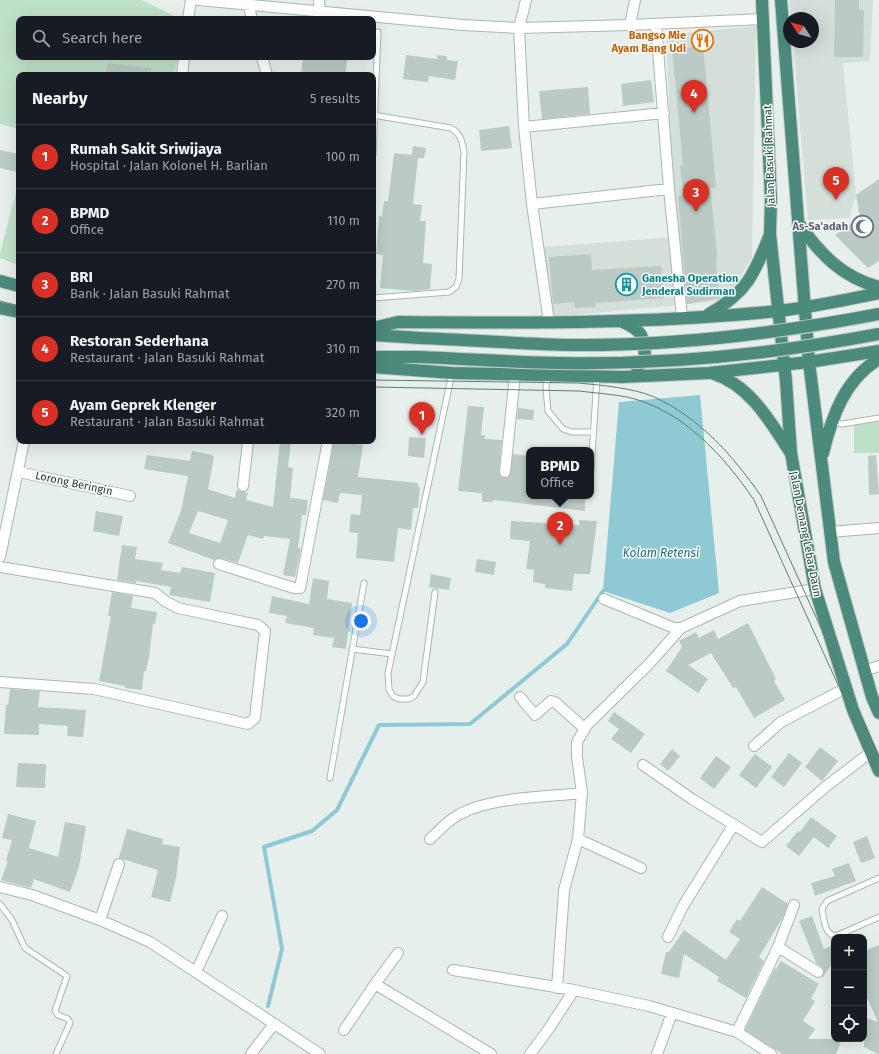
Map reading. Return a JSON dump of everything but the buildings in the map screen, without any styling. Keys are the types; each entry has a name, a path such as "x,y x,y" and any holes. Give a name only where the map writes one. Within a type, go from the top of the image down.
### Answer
{"highway":[{"name":"Jalan Basuki Rahmat","path":"762,0 771,200 770,234 779,311"},
{"name":"Jalan Basuki Rahmat","path":"781,0 805,307"},
{"path":"799,223 818,250 836,267 858,281 879,288"},
{"path":"706,316 725,305 746,285 761,259 770,234"},
{"path":"0,281 16,285"},
{"path":"376,327 398,322 622,322 779,311 879,293"},
{"name":"Jalan Demang Lebar Daun","path":"805,307 809,362 834,562 864,671 872,697 879,713"},
{"path":"0,308 16,311"},
{"name":"Jalan Demang Lebar Daun","path":"779,311 791,454 815,589 853,710 879,771"},
{"path":"376,335 573,345 656,342 774,332 879,314"},
{"path":"622,322 640,332 645,357 637,368 622,377"},
{"path":"376,357 421,357 561,363 674,360 738,355 879,334"},
{"path":"376,367 515,376 622,377 710,373 809,362 879,351"},
{"path":"821,460 831,423 840,402 852,383 864,369 879,359"},
{"path":"710,373 728,380 749,397 772,424 791,454"}],"street":[{"path":"188,16 191,0"},
{"path":"199,0 371,16"},
{"path":"320,0 320,11"},
{"path":"526,0 519,28 524,127 532,204 549,322"},
{"path":"630,25 635,0"},
{"path":"248,4 251,16"},
{"path":"376,16 463,25 519,28 763,19"},
{"path":"656,24 669,189 682,317"},
{"path":"182,72 184,60"},
{"path":"263,60 266,72"},
{"path":"524,127 664,112"},
{"path":"532,204 669,189"},
{"path":"505,472 515,376"},
{"path":"0,557 19,472 24,444"},
{"path":"243,486 248,444"},
{"path":"219,564 294,588 300,588 327,444"},
{"name":"Lorong Beringin","path":"19,472 130,496"},
{"path":"830,532 879,528"},
{"path":"0,567 155,593 178,608 258,625 265,631 255,718 248,724 94,689 0,682"},
{"path":"557,988 564,890 578,839 582,793 577,757 577,742 584,728 649,664 681,628 740,601 815,589"},
{"path":"604,599 674,628 681,628"},
{"path":"864,671 879,666"},
{"path":"754,746 781,722 846,688"},
{"path":"520,696 535,715 551,701 555,702 584,728"},
{"path":"643,765 692,799 758,840 763,841 824,788 871,752"},
{"path":"430,840 457,816 479,806 499,802 582,793"},
{"path":"668,937 683,906 734,824"},
{"path":"578,839 641,868"},
{"path":"100,920 118,864"},
{"path":"0,887 32,895 100,920 150,942 320,1054"},
{"path":"737,1032 778,947 794,905"},
{"path":"196,972 222,916"},
{"path":"778,947 818,972"},
{"path":"344,1030 374,984 398,953"},
{"path":"453,970 621,999 737,1032 771,1054"},
{"path":"374,984 491,1054"},
{"path":"530,1054 548,1030 574,990"},
{"path":"657,1054 672,1013"},
{"path":"251,1054 274,1024"}],"lane":[{"path":"376,74 378,32"},
{"path":"376,115 451,128 458,132 461,137 464,152 459,279 456,288 449,292 376,298"},
{"path":"434,592 423,682 414,696 409,699 399,699 393,696 389,690 388,673 452,373"},
{"path":"548,376 546,388 548,411 563,429 572,432 593,432"},
{"path":"592,447 597,377"},
{"path":"831,423 842,424 879,418"},
{"path":"330,778 364,583"},
{"path":"352,649 392,654"},
{"path":"879,878 827,901 822,908 828,931 836,936 879,917"},
{"path":"0,904 12,920 25,948 67,976 55,1011 58,1015 68,1019 70,1022 56,1054"}],"shaded area":[{"path":"789,0 873,0 870,61 843,63 856,195 849,218 808,220 794,48 819,48 819,12 790,12"},
{"path":"756,26 752,258 735,285 720,301 552,317 544,247 675,237 666,35"}],"green space":[{"path":"0,0 141,0 175,16 16,16 16,60 177,60 175,72 16,72 16,128 0,124"},
{"path":"16,192 16,264 0,258"},
{"path":"879,421 879,453 854,453 854,425"}],"water":[{"name":"Kolam Retensi","path":"700,395 719,593 670,613 603,591 619,402"}],"waterway":[{"path":"268,1006 282,949 264,847 312,831 337,810 379,725 470,724 567,644 603,591"}],"tram line":[{"path":"0,301 16,305"},
{"path":"0,307 16,312"},
{"path":"376,380 578,383 617,387 637,391 654,397 686,415 714,439 727,453 761,496 879,756"},
{"path":"376,387 579,391 609,394 627,397 647,403 666,412 700,436 729,467 754,500 879,775"}],"place":[{"name":"Bangso Mie Ayam Bang Udi","path":"702,41"},
{"name":"Restoran Sederhana","path":"694,113"},
{"name":"Ayam Geprek Klenger","path":"836,200"},
{"name":"BRI","path":"696,212"},
{"name":"As-Sa'adah","path":"863,226"},
{"name":"Ganesha Operation Jenderal Sudirman","path":"627,284"},
{"name":"Rumah Sakit Sriwijaya","path":"422,435"},
{"name":"BPMD","path":"560,545"}]}
